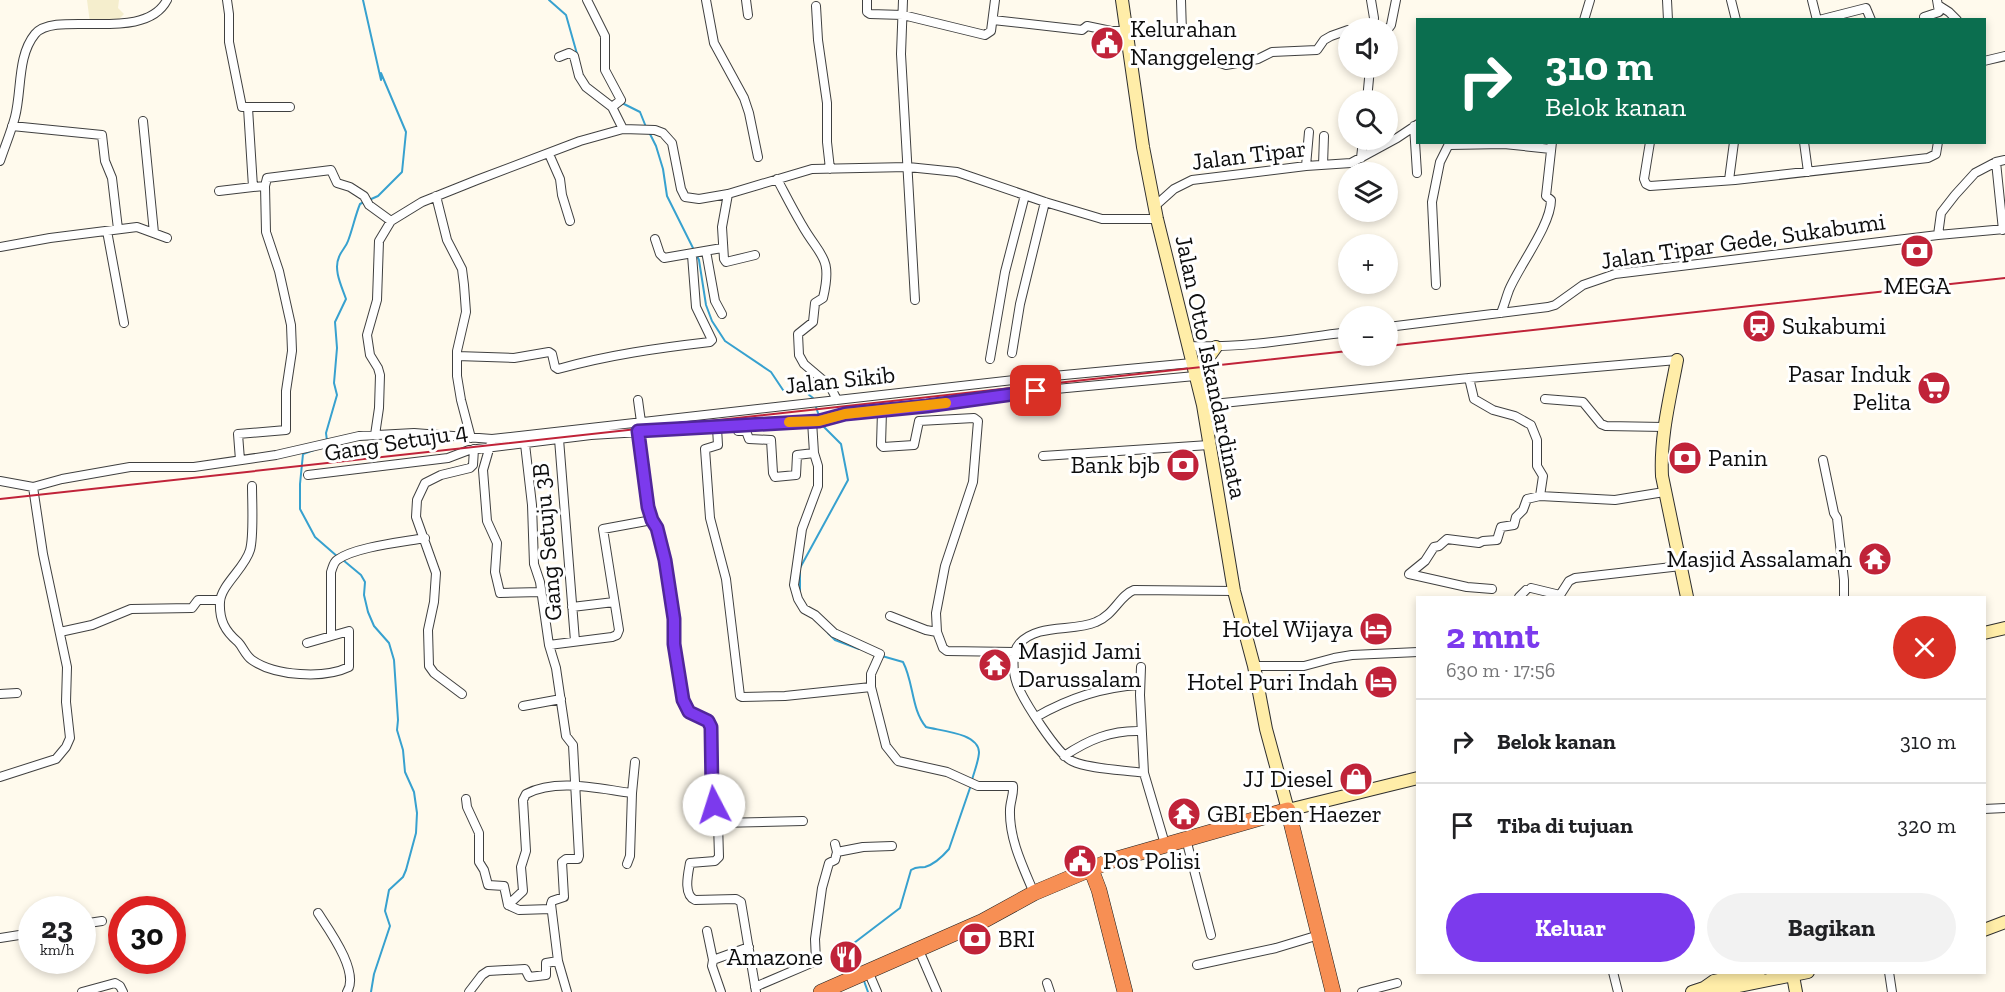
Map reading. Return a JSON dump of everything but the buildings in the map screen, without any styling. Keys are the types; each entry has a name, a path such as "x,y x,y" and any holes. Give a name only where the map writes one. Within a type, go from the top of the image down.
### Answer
{"highway":[{"path":"821,992 983,921 1034,893 1091,869 1165,844 1288,810 1333,992"},
{"path":"1091,869 1099,890 1125,992"}],"main road":[{"name":"Jalan Otto Iskandardinata","path":"1122,0 1143,147 1157,219 1203,405 1234,591 1254,666 1266,729 1288,810"},
{"path":"1195,376 1216,347"},
{"path":"1677,360 1661,458 1664,492 1687,596"},
{"path":"1986,633 2005,628"},
{"path":"1288,810 1416,778"},
{"path":"1986,929 2005,922"},
{"path":"1698,990 1732,975 1793,976 1800,974"},
{"path":"1698,990 1719,990 1758,975"},
{"path":"1793,976 1797,992"}],"street":[{"path":"0,161 17,105 24,58 32,39 39,30 55,25 112,24 145,18 158,13 167,0"},
{"path":"227,0 230,14 230,42 242,107 290,107"},
{"path":"587,0 605,36 605,70 620,97 615,105"},
{"path":"706,0 714,43 750,113 758,157"},
{"path":"746,0 748,15"},
{"path":"867,0 869,14 903,15 985,35 991,31 995,0"},
{"path":"903,0 901,54 915,300"},
{"path":"1181,0 1182,33"},
{"path":"1371,0 1374,18"},
{"path":"1392,18 1396,0"},
{"path":"1585,18 1590,0"},
{"path":"1667,0 1668,18"},
{"path":"1731,0 1735,18"},
{"path":"1812,0 1817,18"},
{"path":"1925,18 1938,13 1937,3"},
{"path":"1937,3 1955,18"},
{"path":"816,6 818,40 827,103 830,169"},
{"path":"1826,18 1866,8 1870,18"},
{"path":"993,20 1082,30 1087,26 1111,31 1126,31"},
{"path":"1211,60 1226,65 1258,59 1272,52 1317,50 1324,40 1338,33"},
{"path":"559,57 566,53 572,54 579,76 586,87 615,105 623,129"},
{"path":"1986,61 2005,56"},
{"path":"248,108 253,187"},
{"path":"143,121 154,233"},
{"name":"Jalan Tipar","path":"1155,206 1174,189 1192,180 1306,166 1347,164 1416,125"},
{"path":"12,126 102,135 105,161 112,178 118,229"},
{"path":"375,435 380,375 370,355 367,335 377,300 379,241 391,221 436,196 580,141 623,129 655,130 668,137 672,143 681,189 685,196 699,199 728,194 812,169 908,167 957,172 1102,219 1157,219"},
{"path":"1306,166 1309,132"},
{"path":"1323,165 1324,136"},
{"path":"1416,144 1417,173"},
{"path":"1436,285 1432,202 1440,162 1450,144 1552,146 1546,196 1551,200 1549,212 1509,290 1501,313"},
{"path":"1650,144 1644,179 1650,186 1730,180 1931,158 1936,154 1938,144"},
{"path":"1730,180 1734,144"},
{"path":"1804,144 1808,172"},
{"path":"1361,158 1362,150"},
{"path":"549,154 560,179 570,221"},
{"path":"1938,235 1941,213 1975,173 2001,161 2004,230"},
{"path":"240,460 238,434 287,429 286,391 292,351 291,325 279,271 266,232 265,179 331,170 336,183 350,187 364,195 369,205 391,221"},
{"path":"777,179 803,227 822,252 826,263 827,273 823,298 815,303 813,322 798,334 799,355 804,364 830,386 837,400"},
{"path":"219,192 265,186"},
{"path":"728,194 722,227 724,259 726,262 755,255"},
{"path":"990,359 1005,272 1025,195"},
{"path":"436,196 447,240 462,269 466,312 457,356 461,400 471,438"},
{"path":"1012,353 1020,304 1045,202"},
{"path":"0,247 137,227 167,238"},
{"name":"Jalan Tipar Gede, Sukabumi","path":"1398,326 1555,306 1583,285 1615,274 1938,235 2004,230"},
{"path":"107,231 124,323"},
{"path":"655,239 662,257 693,255 722,248"},
{"path":"704,251 715,301 722,314"},
{"path":"457,356 514,357 549,352 552,354 555,368 558,369 644,350 710,342 712,340 696,307 693,255"},
{"path":"1188,346 1265,344 1338,333"},
{"path":"1203,405 1677,360"},
{"name":"Jalan Sikib","path":"491,443 640,427 837,400 1084,372 1192,363"},
{"path":"0,481 33,487 62,479 130,467 185,467 240,460 359,436 414,433 471,438 491,443 525,444 640,427 717,428 816,421 845,414 1013,393 1195,376"},
{"path":"1469,378 1474,399 1493,410 1515,416 1531,425 1537,440 1536,465 1543,476 1540,496"},
{"path":"1545,399 1583,402 1601,424 1606,426 1665,427"},
{"path":"638,400 648,507 657,528 665,560 683,700 689,712 708,721 711,727 712,793 718,823 719,856 715,861 690,863 688,893 695,900 739,900 755,990 816,961 815,939 822,888 829,863 835,861 836,848 892,846"},
{"path":"939,404 941,419"},
{"path":"882,411 881,445 883,447 912,446 915,443 918,421 974,418 977,420 973,482 945,566 936,613 937,632 946,651 1014,652"},
{"path":"816,421 814,453 819,466 818,486 802,529 794,585 798,599 804,609 815,615 834,633 880,656 871,674 871,687 886,746 898,761 947,772 978,786 1013,786 1010,808 1012,829 1019,858 1034,893"},
{"path":"717,428 718,445 705,449 710,518 726,579 741,697 785,696 871,687"},
{"path":"729,432 746,431 749,439 771,440 775,477 796,475 797,455 814,453"},
{"name":"Gang Setuju 3B","path":"559,440 575,641"},
{"path":"491,443 483,470 487,521 497,543 495,572 500,593 541,592"},
{"name":"Gang Setuju 4","path":"308,475 448,458 491,443"},
{"path":"525,444 532,505 533,556 549,645 556,668 566,736 573,745 579,857 562,862 564,898 551,902 558,961 567,992"},
{"path":"1043,456 1209,446"},
{"path":"462,694 434,673 429,666 428,630 434,602 436,573 415,509 425,483 470,468 473,465 474,449"},
{"path":"1823,460 1834,513 1838,518 1844,596"},
{"path":"252,486 251,549 220,600 223,624 228,634 249,658 266,668 325,675 349,667 350,632 331,634 307,643"},
{"path":"0,777 56,759 70,738 66,702 66,667 43,554 33,487"},
{"path":"1492,589 1467,587 1408,574 1425,561 1434,547 1447,539 1479,543 1497,540 1501,527 1514,525 1527,499 1540,496 1615,500 1664,492"},
{"path":"549,645 612,637 617,634 619,630 603,530 652,520"},
{"path":"331,634 333,564 338,559 367,549 425,538"},
{"path":"1520,596 1529,589 1560,595 1569,581 1575,578 1681,566"},
{"path":"1144,773 1077,763 1064,756 1036,717 1017,685 1014,652 1020,642 1035,634 1098,622 1111,613 1127,593 1134,590 1234,591"},
{"path":"60,632 92,626 131,609 192,608 198,600 220,600"},
{"path":"572,607 614,602"},
{"path":"890,616 937,632"},
{"path":"1254,666 1304,666 1352,655 1416,652"},
{"path":"1141,667 1141,731 1144,773 1165,844"},
{"path":"1036,717 1055,706 1104,688 1140,685"},
{"path":"0,694 18,693"},
{"path":"523,706 561,699"},
{"path":"1064,756 1089,741 1103,736 1119,731 1141,731"},
{"path":"627,864 630,856 635,762"},
{"path":"508,905 523,891 521,867 526,841 524,797 541,789 576,786 632,792"},
{"path":"466,799 479,833 479,864 484,870 488,885 504,886 508,905"},
{"path":"1986,809 2005,808"},
{"path":"718,823 803,821"},
{"path":"1186,839 1211,935"},
{"path":"508,905 519,910 551,909"},
{"path":"318,913 342,954 351,982 347,992"},
{"path":"96,922 102,921"},
{"path":"707,931 713,960 712,966 721,992"},
{"path":"0,938 18,935"},
{"path":"1197,965 1276,948 1319,935"},
{"path":"713,960 749,947"},
{"path":"918,948 937,992"},
{"path":"470,992 482,975 488,971 525,969 532,978 546,975 547,962 558,961"},
{"path":"868,971 877,992"},
{"path":"1614,974 1618,992"},
{"path":"1889,974 1892,992"},
{"path":"1047,982 1050,992"},
{"path":"1362,992 1397,982"},
{"path":"82,992 115,983 123,992"}],"shaded area":[{"path":"87,0 119,0 118,8 124,14 117,21 90,23"}],"waterway":[{"path":"363,0 381,80 381,73 406,132 402,172 378,196 369,200"},
{"path":"549,0 566,15 579,61"},
{"path":"622,103 640,112 646,127"},
{"path":"649,132 663,169 667,196 699,260 706,305 712,321 725,341 771,372 783,390 803,390 813,398 820,419"},
{"path":"327,441 326,433 337,395 334,383 337,348 335,322 346,299 339,278 337,262 348,241 360,204 364,202"},
{"path":"800,592 800,568 848,480 841,444 821,424"},
{"path":"314,450 303,454 300,509 315,537 338,557"},
{"path":"343,560 361,575 365,582 364,595 368,612 374,626 389,643 394,660 397,730 403,750 405,772 414,792 417,813 416,833 406,870 403,877 389,890 385,911 390,926 374,974 371,992"},
{"path":"828,633 835,640 859,649"},
{"path":"882,656 903,662 915,704 926,727 958,734 977,746 979,755 972,780"},
{"path":"860,970 854,943 900,908 911,870 932,864 949,849 971,785"},
{"path":"864,981 868,992"}],"railway":[{"path":"1398,345 2005,278"},
{"path":"0,499 1338,352"}],"slow traffic":[{"path":"789,422 819,421 837,415 946,403"}],"place":[{"name":"Kelurahan Nanggeleng","path":"1107,43"},
{"name":"MEGA","path":"1917,251"},
{"name":"Sukabumi","path":"1759,326"},
{"name":"Pasar Induk Pelita","path":"1934,388"},
{"name":"Panin","path":"1685,458"},
{"name":"Bank bjb","path":"1183,465"},
{"name":"Masjid Assalamah","path":"1875,559"},
{"name":"Hotel Wijaya","path":"1376,629"},
{"name":"Masjid Jami Darussalam","path":"995,665"},
{"name":"Hotel Puri Indah","path":"1381,682"},
{"name":"JJ Diesel","path":"1356,779"},
{"name":"GBI Eben Haezer","path":"1184,814"},
{"name":"Pos Polisi","path":"1080,861"},
{"name":"BRI","path":"975,939"},
{"name":"Amazone","path":"846,957"}],"route":[{"path":"714,805 711,727 708,721 689,712 683,700 665,560 657,528 648,507 638,431 819,421 837,415 927,406 1036,391"}]}
